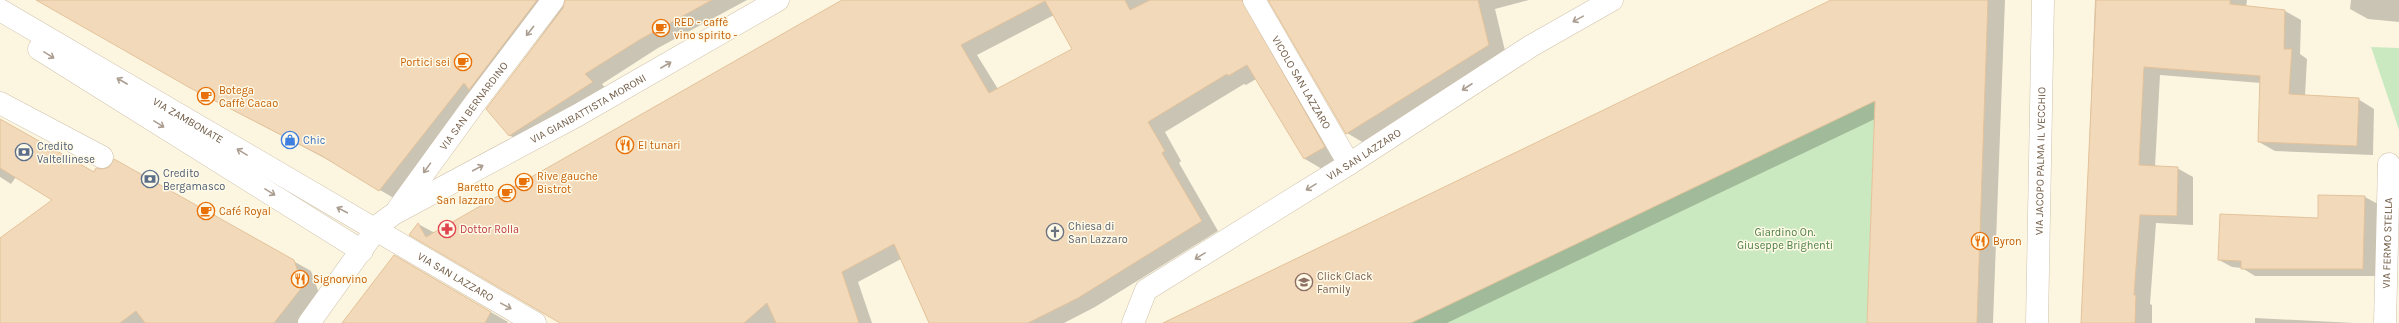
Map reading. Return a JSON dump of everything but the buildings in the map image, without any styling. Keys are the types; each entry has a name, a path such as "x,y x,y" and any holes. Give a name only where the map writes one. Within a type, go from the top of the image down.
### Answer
{"street":[{"name":"VIA SAN BERNARDINO","path":"395,213 475,102 553,0"},
{"name":"VIA GIANBATTISTA MORONI","path":"395,213 578,115 778,0"},
{"name":"VICOLO SAN LAZZARO","path":"1254,0 1349,164"},
{"name":"VIA SAN LAZZARO","path":"1133,323 1146,290 1349,164 1531,46 1612,0"},
{"name":"VIA JACOPO PALMA IL VECCHIO","path":"2037,323 2043,0"},
{"name":"VIA ZAMBONATE","path":"0,10 376,228"},
{"name":"VIA ZAMBONATE","path":"0,26 362,251"},
{"path":"0,103 102,157"},
{"name":"VIA FERMO STELLA","path":"2386,323 2389,164"},
{"path":"309,323 362,251 376,228 395,213"},
{"name":"VIA SAN LAZZARO","path":"376,228 473,288 535,323"}],"green space":[{"path":"2371,47 2399,48 2399,130"},
{"name":"Giardino On. Giuseppe Brighenti","path":"1883,91 1874,127 1867,323 1410,323 1854,111"}],"place":[{"name":"RED - caffè vino spirito -","path":"661,28"},
{"name":"Portici sei","path":"463,62"},
{"name":"Botega Caffè Cacao","path":"206,96"},
{"name":"Chic","path":"290,140"},
{"name":"El tunari","path":"625,145"},
{"name":"Credito Valtellinese","path":"24,152"},
{"name":"Credito Bergamasco","path":"150,179"},
{"name":"Rive gauche Bistrot","path":"524,182"},
{"name":"Baretto San lazzaro","path":"507,193"},
{"name":"Café Royal","path":"206,211"},
{"name":"Dottor Rolla","path":"447,229"},
{"name":"Chiesa di San Lazzaro","path":"1055,232"},
{"name":"Byron","path":"1980,241"},
{"name":"Signorvino","path":"300,279"},
{"name":"Click Clack Family","path":"1304,282"}]}
